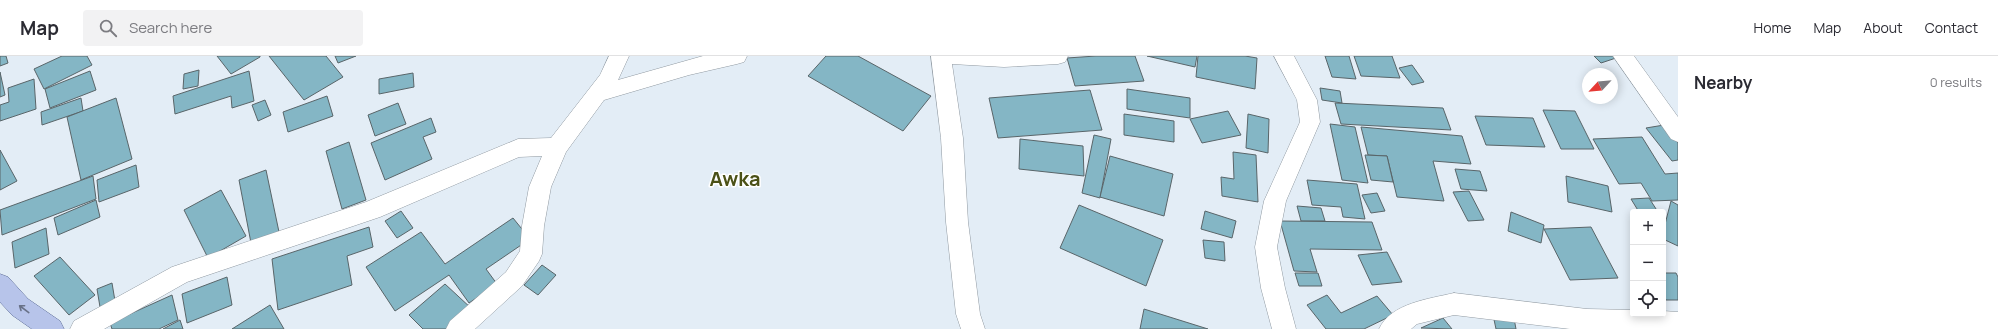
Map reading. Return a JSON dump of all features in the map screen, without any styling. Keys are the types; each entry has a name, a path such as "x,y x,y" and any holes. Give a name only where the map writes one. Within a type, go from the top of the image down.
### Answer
{"main road":[{"path":"0,285 20,307 52,329"}],"street":[{"path":"458,329 514,279 532,254 533,226 540,187 557,147 608,80 619,56"},
{"path":"598,94 689,67 737,56"},
{"path":"941,56 952,138 957,222 968,314 972,329"},
{"path":"959,56 1004,59 1058,56"},
{"path":"1284,56 1307,100 1310,122 1275,201 1266,247 1273,288 1284,329"},
{"path":"1623,56 1678,134"},
{"path":"82,329 180,274 372,210 518,148 557,147"},
{"path":"1391,329 1411,315 1454,304 1587,320 1678,324"}],"building":[{"path":"0,56 6,56 8,63 0,66"},
{"path":"62,56 87,56 92,65 44,89 34,69"},
{"path":"217,56 260,56 260,57 231,74"},
{"path":"269,56 326,56 343,77 304,100"},
{"path":"335,56 356,56 338,63"},
{"path":"826,56 858,56 931,96 903,131 808,76"},
{"path":"1135,56 1144,81 1075,86 1067,58"},
{"path":"1147,56 1197,56 1195,67"},
{"path":"1198,56 1245,56 1257,58 1255,89 1196,77"},
{"path":"1325,56 1349,56 1356,79 1332,77"},
{"path":"1354,56 1392,56 1400,78 1361,76"},
{"path":"1594,56 1617,56 1619,57 1601,63"},
{"path":"1412,65 1424,82 1412,85 1399,68"},
{"path":"199,70 198,86 183,89 184,74"},
{"path":"90,71 96,90 50,108 45,89"},
{"path":"249,71 254,101 232,108 231,96 175,114 173,96"},
{"path":"0,72 5,95 0,97"},
{"path":"413,73 414,87 379,94 379,79"},
{"path":"34,79 36,109 0,121 0,105 9,102 8,88"},
{"path":"1320,88 1340,91 1342,103 1322,100"},
{"path":"1127,89 1190,98 1190,118 1127,109"},
{"path":"1090,90 1102,130 998,138 989,98"},
{"path":"327,96 333,116 288,132 283,112"},
{"path":"81,98 83,111 42,125 41,112"},
{"path":"116,98 132,159 81,180 67,117"},
{"path":"265,100 271,115 258,121 252,105"},
{"path":"398,103 406,124 375,136 368,115"},
{"path":"1335,103 1443,108 1451,130 1341,124"},
{"path":"1543,110 1575,111 1594,149 1561,149"},
{"path":"1228,111 1241,135 1202,143 1190,119"},
{"path":"1124,114 1174,121 1174,142 1124,135"},
{"path":"1248,114 1269,119 1268,153 1246,148"},
{"path":"1475,116 1533,118 1545,147 1486,145"},
{"path":"431,118 436,132 423,137 432,159 385,180 371,143"},
{"path":"1330,124 1355,127 1368,183 1342,180"},
{"path":"1664,125 1678,143 1678,160 1672,161 1646,128"},
{"path":"1361,127 1462,136 1471,164 1433,161 1444,201 1397,197 1387,156 1368,155"},
{"path":"1094,135 1111,139 1100,198 1082,193"},
{"path":"1642,137 1665,174 1678,173 1678,200 1652,201 1641,183 1619,184 1593,139"},
{"path":"1020,139 1083,146 1084,176 1019,169"},
{"path":"349,142 366,200 342,209 326,151"},
{"path":"0,150 17,181 0,190"},
{"path":"1233,152 1256,155 1258,202 1222,196 1221,177 1234,179"},
{"path":"1365,155 1387,156 1393,182 1371,180"},
{"path":"1110,156 1173,174 1164,216 1100,197"},
{"path":"136,165 139,187 99,202 97,180"},
{"path":"1455,169 1480,171 1487,191 1461,189"},
{"path":"266,170 279,232 251,243 239,180"},
{"path":"93,176 96,199 2,235 0,210"},
{"path":"1566,176 1608,186 1612,212 1568,202"},
{"path":"1307,180 1357,184 1365,219 1343,217 1341,207 1312,205"},
{"path":"221,190 246,236 208,258 184,210"},
{"path":"1469,191 1484,220 1468,221 1453,192"},
{"path":"1377,193 1385,211 1371,213 1362,195"},
{"path":"1649,198 1656,209 1637,209 1631,199"},
{"path":"96,200 100,217 58,235 54,218"},
{"path":"1671,201 1678,205 1678,246 1666,240 1666,220"},
{"path":"1079,205 1163,240 1146,286 1060,248"},
{"path":"1297,206 1321,208 1325,221 1301,221"},
{"path":"401,211 413,228 397,238 385,221"},
{"path":"1205,211 1236,221 1232,238 1201,229"},
{"path":"1511,212 1544,225 1541,243 1508,231"},
{"path":"513,218 530,239 486,269 497,284 469,303 449,275 395,311 366,267 421,232 445,264"},
{"path":"1280,221 1372,222 1382,250 1310,249 1317,272 1294,271"},
{"path":"369,227 373,247 347,256 352,285 278,310 272,259"},
{"path":"1591,227 1618,278 1570,280 1544,229"},
{"path":"46,228 49,254 15,268 12,242"},
{"path":"1203,240 1224,242 1225,261 1205,258"},
{"path":"1387,252 1402,282 1372,285 1358,255"},
{"path":"60,257 95,295 69,315 34,276"},
{"path":"542,265 556,275 538,295 524,285"},
{"path":"1295,273 1318,273 1322,286 1299,286"},
{"path":"1666,273 1676,273 1678,277 1678,300 1666,300"},
{"path":"227,277 232,305 187,323 182,294"},
{"path":"112,283 115,301 100,307 97,289"},
{"path":"445,284 472,309 449,329 423,329 409,315"},
{"path":"172,295 178,320 159,329 112,329 110,323"},
{"path":"1327,295 1341,313 1377,296 1393,315 1364,329 1326,329 1307,305"},
{"path":"270,305 284,329 232,329"},
{"path":"1144,309 1208,329 1140,329"},
{"path":"1492,310 1513,313 1516,329 1496,329"},
{"path":"1443,318 1452,329 1421,328"},
{"path":"180,320 183,329 163,329"}],"district":[{"name":"Awka","path":"735,179"}]}
